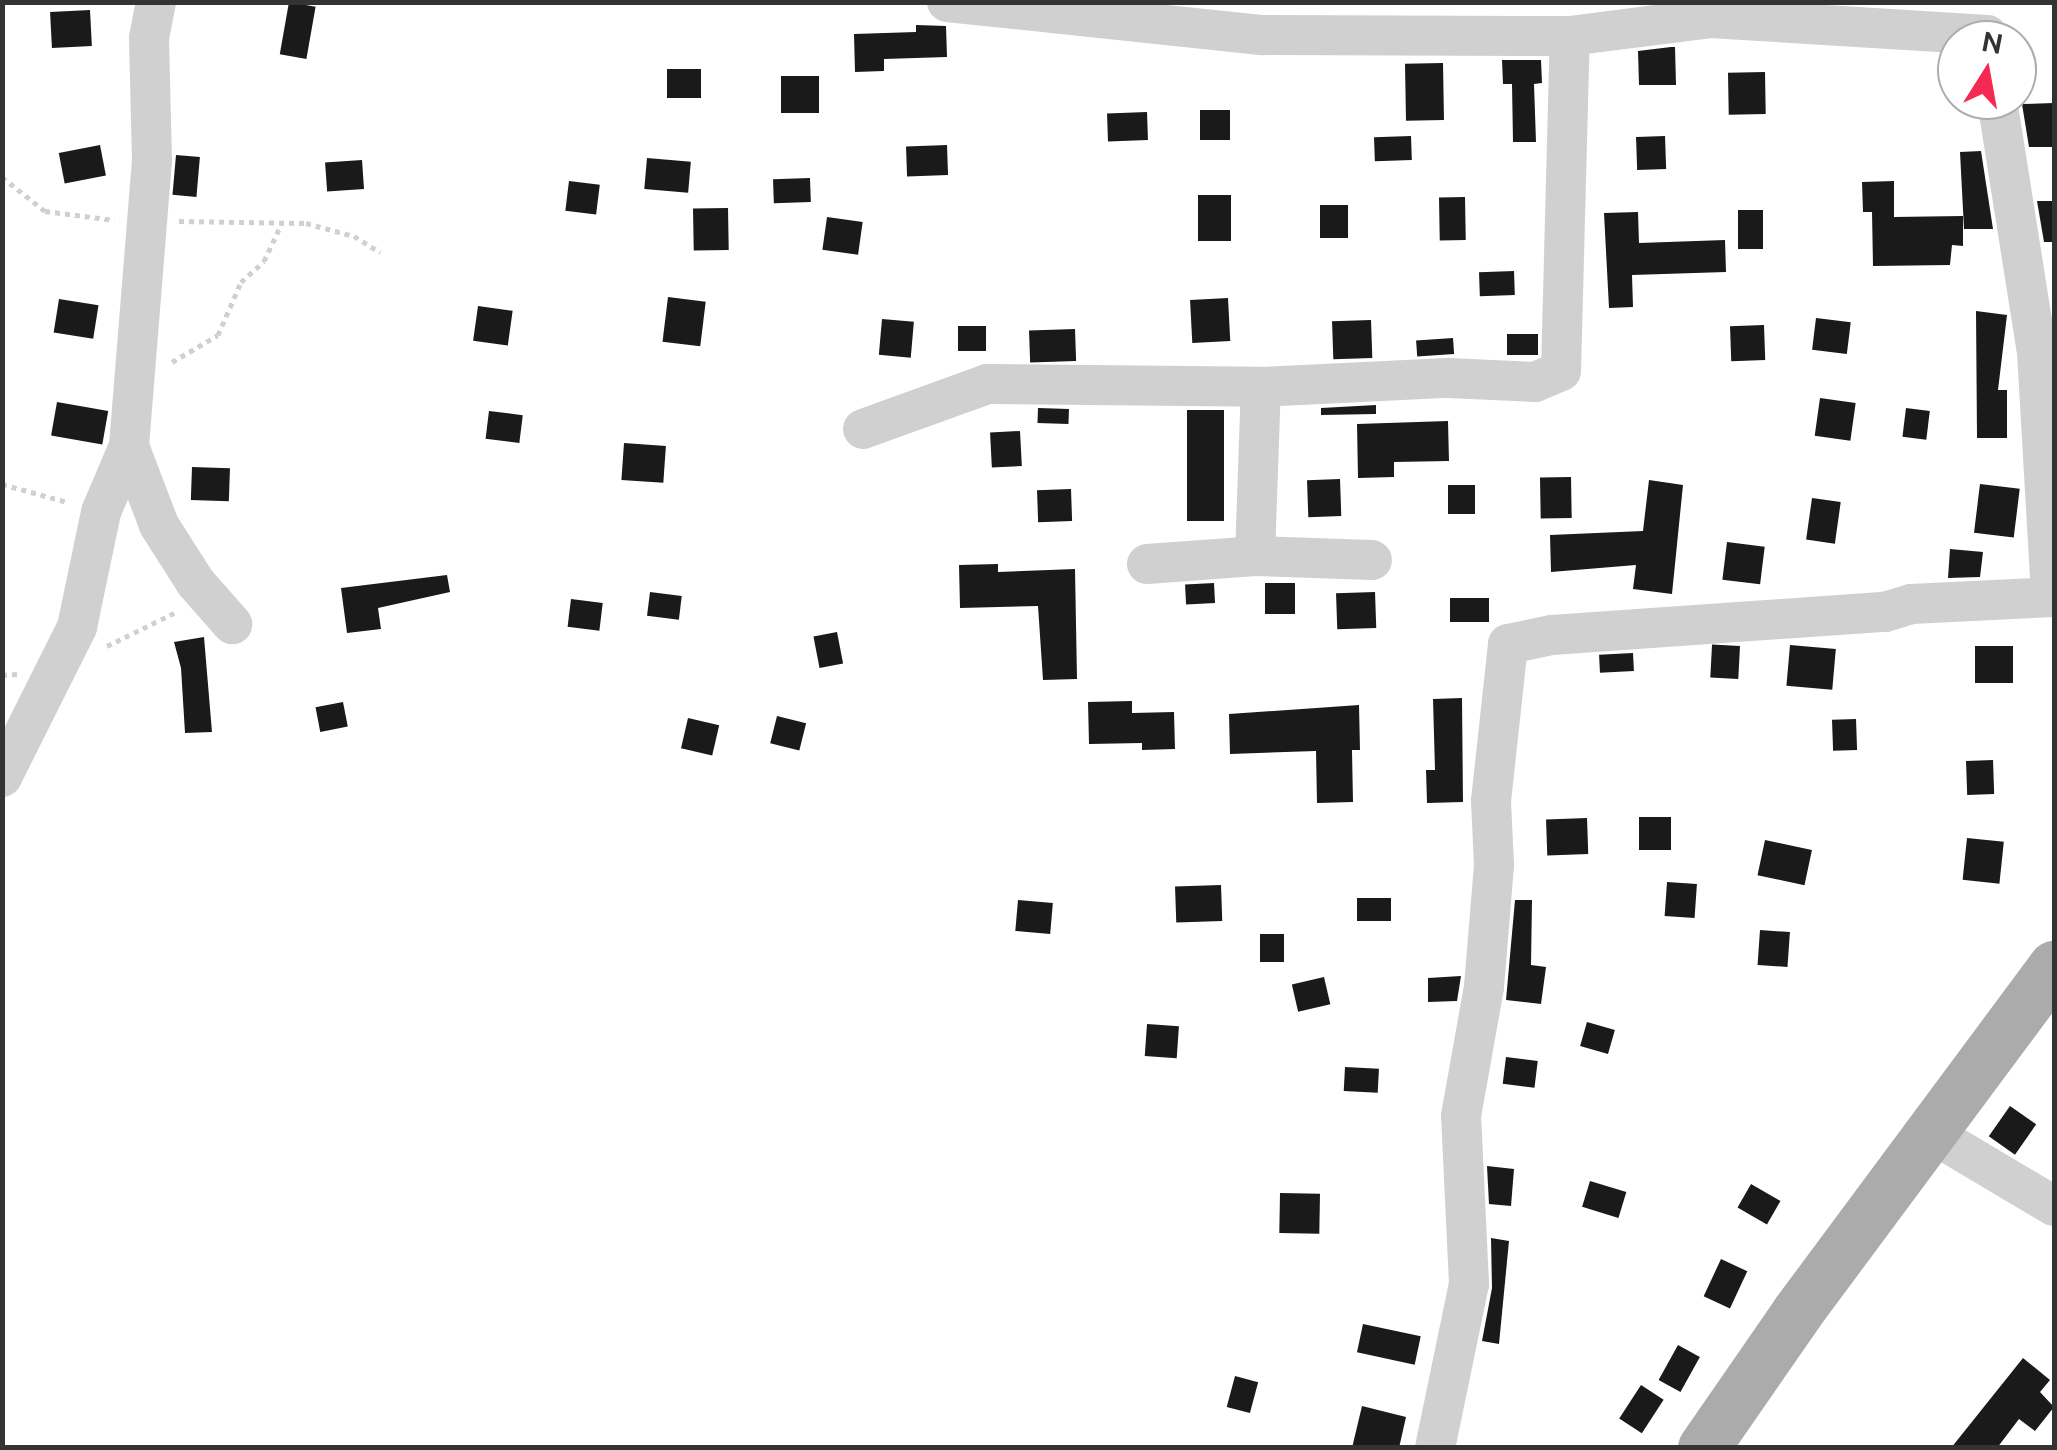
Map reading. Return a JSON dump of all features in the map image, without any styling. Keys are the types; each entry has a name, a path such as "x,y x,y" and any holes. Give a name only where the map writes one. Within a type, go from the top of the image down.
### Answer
{"main road":[{"path":"1704,1448 2054,967"}],"street":[{"path":"2,777 77,627 101,512 129,446 152,161 149,38 156,2"},
{"path":"948,2 1570,36 1709,10 1937,23"},
{"path":"864,429 987,384 1261,387 1448,378 1535,382 1561,371 1570,36"},
{"path":"1435,1448 1469,1284 1462,1116 1484,988 1494,865 1491,801 1508,644 1552,635 2053,597 2037,352 2000,120"},
{"path":"1255,556 1261,387"},
{"path":"129,446 159,524 196,582 232,624"},
{"path":"1147,564 1255,556 1372,560"},
{"path":"1931,1133 2054,1206"}],"path":[{"path":"2,178 45,211 113,220 306,223 354,236 380,252"},
{"path":"134,390 218,335 240,282 264,261 282,223"},
{"path":"2,484 101,512"}],"building":[{"path":"289,2 316,7 306,59 280,54"},
{"path":"90,10 92,46 52,48 50,12"},
{"path":"916,25 946,26 947,57 884,59 884,71 855,72 854,34 916,32"},
{"path":"1675,47 1676,85 1639,85 1638,51"},
{"path":"1502,60 1541,60 1542,83 1534,84 1536,142 1513,142 1512,84 1503,84"},
{"path":"1443,63 1444,120 1406,121 1405,64"},
{"path":"667,69 701,69 701,98 667,98"},
{"path":"1765,72 1766,114 1729,115 1728,73"},
{"path":"781,76 819,76 819,113 781,113"},
{"path":"2054,103 2054,147 2029,147 2025,120 2037,120 2037,104"},
{"path":"1200,110 1230,110 1230,140 1200,140"},
{"path":"1147,112 1148,140 1108,141 1107,113"},
{"path":"1411,136 1412,160 1375,161 1374,137"},
{"path":"1665,136 1666,169 1637,170 1636,137"},
{"path":"100,145 106,175 65,183 59,153"},
{"path":"947,145 948,175 907,176 906,146"},
{"path":"1981,151 1993,229 1964,229 1960,152"},
{"path":"176,155 200,157 196,197 173,195"},
{"path":"647,158 691,162 688,193 644,189"},
{"path":"362,160 364,189 327,192 325,163"},
{"path":"810,178 811,202 774,203 773,179"},
{"path":"569,181 600,185 596,215 565,211"},
{"path":"1894,181 1894,217 1963,216 1963,246 1952,245 1950,265 1873,266 1872,212 1863,212 1862,182"},
{"path":"1198,195 1231,195 1231,241 1198,241"},
{"path":"1439,197 1465,197 1466,240 1440,240"},
{"path":"2037,201 2054,201 2054,242 2044,242"},
{"path":"1320,205 1348,205 1348,238 1320,238"},
{"path":"728,208 729,250 694,251 693,209"},
{"path":"1738,210 1763,210 1763,249 1738,249"},
{"path":"1638,212 1639,243 1725,240 1726,272 1632,275 1633,307 1609,308 1604,213"},
{"path":"827,217 863,222 858,255 822,250"},
{"path":"1514,271 1515,295 1480,296 1479,272"},
{"path":"668,297 706,302 700,346 663,342"},
{"path":"1228,298 1230,341 1192,343 1190,300"},
{"path":"59,299 99,305 93,339 54,333"},
{"path":"478,306 513,311 508,346 473,341"},
{"path":"1976,311 2007,315 1998,390 2007,390 2007,438 1977,438"},
{"path":"1816,318 1851,322 1847,354 1812,350"},
{"path":"882,319 914,322 911,358 879,355"},
{"path":"1371,320 1372,358 1333,359 1332,321"},
{"path":"1764,325 1765,360 1731,361 1730,326"},
{"path":"958,326 986,326 986,351 958,351"},
{"path":"1075,329 1076,361 1030,363 1029,331"},
{"path":"1507,334 1538,334 1538,355 1507,355"},
{"path":"1453,338 1454,354 1417,357 1416,341"},
{"path":"1820,398 1856,403 1850,441 1815,436"},
{"path":"57,402 108,411 102,445 51,435"},
{"path":"1376,405 1376,414 1321,415 1321,408"},
{"path":"1038,408 1069,409 1068,424 1037,423"},
{"path":"1906,408 1930,411 1926,440 1902,437"},
{"path":"1187,410 1224,410 1224,521 1187,521"},
{"path":"489,411 523,415 519,443 486,439"},
{"path":"1448,421 1449,461 1394,462 1394,477 1358,478 1357,424"},
{"path":"1020,431 1022,466 992,468 990,433"},
{"path":"624,443 666,446 663,483 621,480"},
{"path":"192,467 230,468 229,501 191,500"},
{"path":"1571,477 1572,518 1541,519 1540,478"},
{"path":"1340,479 1341,516 1308,517 1307,480"},
{"path":"1649,480 1683,485 1672,594 1633,589 1636,565 1551,572 1550,535 1643,531"},
{"path":"1980,484 2020,489 2014,538 1974,533"},
{"path":"1448,485 1475,485 1475,514 1448,514"},
{"path":"1071,489 1072,521 1038,522 1037,490"},
{"path":"1812,498 1841,502 1835,544 1806,540"},
{"path":"1727,542 1765,547 1760,584 1722,580"},
{"path":"1950,549 1983,552 1980,577 1948,578"},
{"path":"998,564 998,572 1075,569 1077,679 1043,680 1038,606 960,608 959,565"},
{"path":"447,575 450,592 378,608 381,629 347,633 341,588"},
{"path":"1214,583 1215,603 1186,604 1185,585"},
{"path":"1265,583 1295,583 1295,614 1265,614"},
{"path":"650,592 682,596 679,620 647,616"},
{"path":"1375,592 1376,628 1337,629 1336,593"},
{"path":"1450,598 1489,598 1489,622 1450,622"},
{"path":"571,599 603,603 599,631 568,627"},
{"path":"837,632 843,663 820,668 813,637"},
{"path":"204,637 212,732 185,733 181,668 174,642"},
{"path":"1712,645 1740,646 1738,679 1710,677"},
{"path":"1790,645 1836,649 1832,690 1786,686"},
{"path":"1975,646 2013,646 2013,683 1975,683"},
{"path":"1633,653 1634,671 1600,673 1599,655"},
{"path":"1462,698 1463,802 1427,803 1426,770 1435,770 1433,699"},
{"path":"1132,701 1132,713 1174,712 1175,749 1142,750 1142,743 1089,744 1088,702"},
{"path":"343,702 348,727 320,732 316,707"},
{"path":"1359,705 1360,750 1352,750 1353,802 1317,803 1316,751 1230,754 1229,714"},
{"path":"777,716 806,723 799,750 770,743"},
{"path":"688,718 719,725 712,755 681,748"},
{"path":"1856,719 1857,750 1833,751 1832,720"},
{"path":"1993,760 1994,794 1967,795 1966,761"},
{"path":"1639,817 1671,817 1671,850 1639,850"},
{"path":"1587,818 1588,854 1547,855 1546,819"},
{"path":"1967,838 2004,842 1999,884 1963,880"},
{"path":"1765,840 1812,850 1804,885 1758,875"},
{"path":"1667,882 1697,884 1695,918 1665,916"},
{"path":"1221,885 1222,921 1176,923 1175,887"},
{"path":"1357,898 1391,898 1391,921 1357,921"},
{"path":"1018,900 1053,903 1050,934 1015,931"},
{"path":"1515,900 1532,900 1531,965 1546,967 1541,1004 1506,1000"},
{"path":"1760,930 1790,932 1787,967 1758,965"},
{"path":"1260,934 1284,934 1284,962 1260,962"},
{"path":"1461,976 1457,1001 1428,1002 1428,978"},
{"path":"1324,977 1330,1004 1298,1012 1292,984"},
{"path":"1587,1022 1615,1030 1608,1054 1580,1046"},
{"path":"1147,1024 1179,1026 1177,1058 1145,1056"},
{"path":"1506,1057 1538,1061 1534,1088 1503,1084"},
{"path":"1345,1067 1379,1069 1378,1093 1344,1091"},
{"path":"2010,1106 2036,1124 2015,1155 1989,1136"},
{"path":"1487,1166 1514,1169 1511,1206 1489,1204"},
{"path":"1590,1181 1626,1192 1618,1218 1582,1207"},
{"path":"1751,1184 1780,1201 1767,1224 1738,1207"},
{"path":"1280,1193 1320,1194 1319,1234 1279,1233"},
{"path":"1491,1238 1509,1241 1499,1344 1482,1341 1492,1288"},
{"path":"1721,1259 1747,1271 1730,1308 1704,1296"},
{"path":"1363,1324 1421,1336 1415,1365 1357,1352"},
{"path":"1678,1345 1700,1357 1680,1392 1659,1380"},
{"path":"2023,1358 2050,1380 2040,1392 2054,1407 2035,1431 2019,1419 1997,1448 1951,1448"},
{"path":"1235,1376 1258,1382 1250,1413 1227,1407"},
{"path":"1641,1385 1664,1400 1642,1433 1619,1419"},
{"path":"1362,1406 1406,1417 1399,1448 1352,1448"}]}
